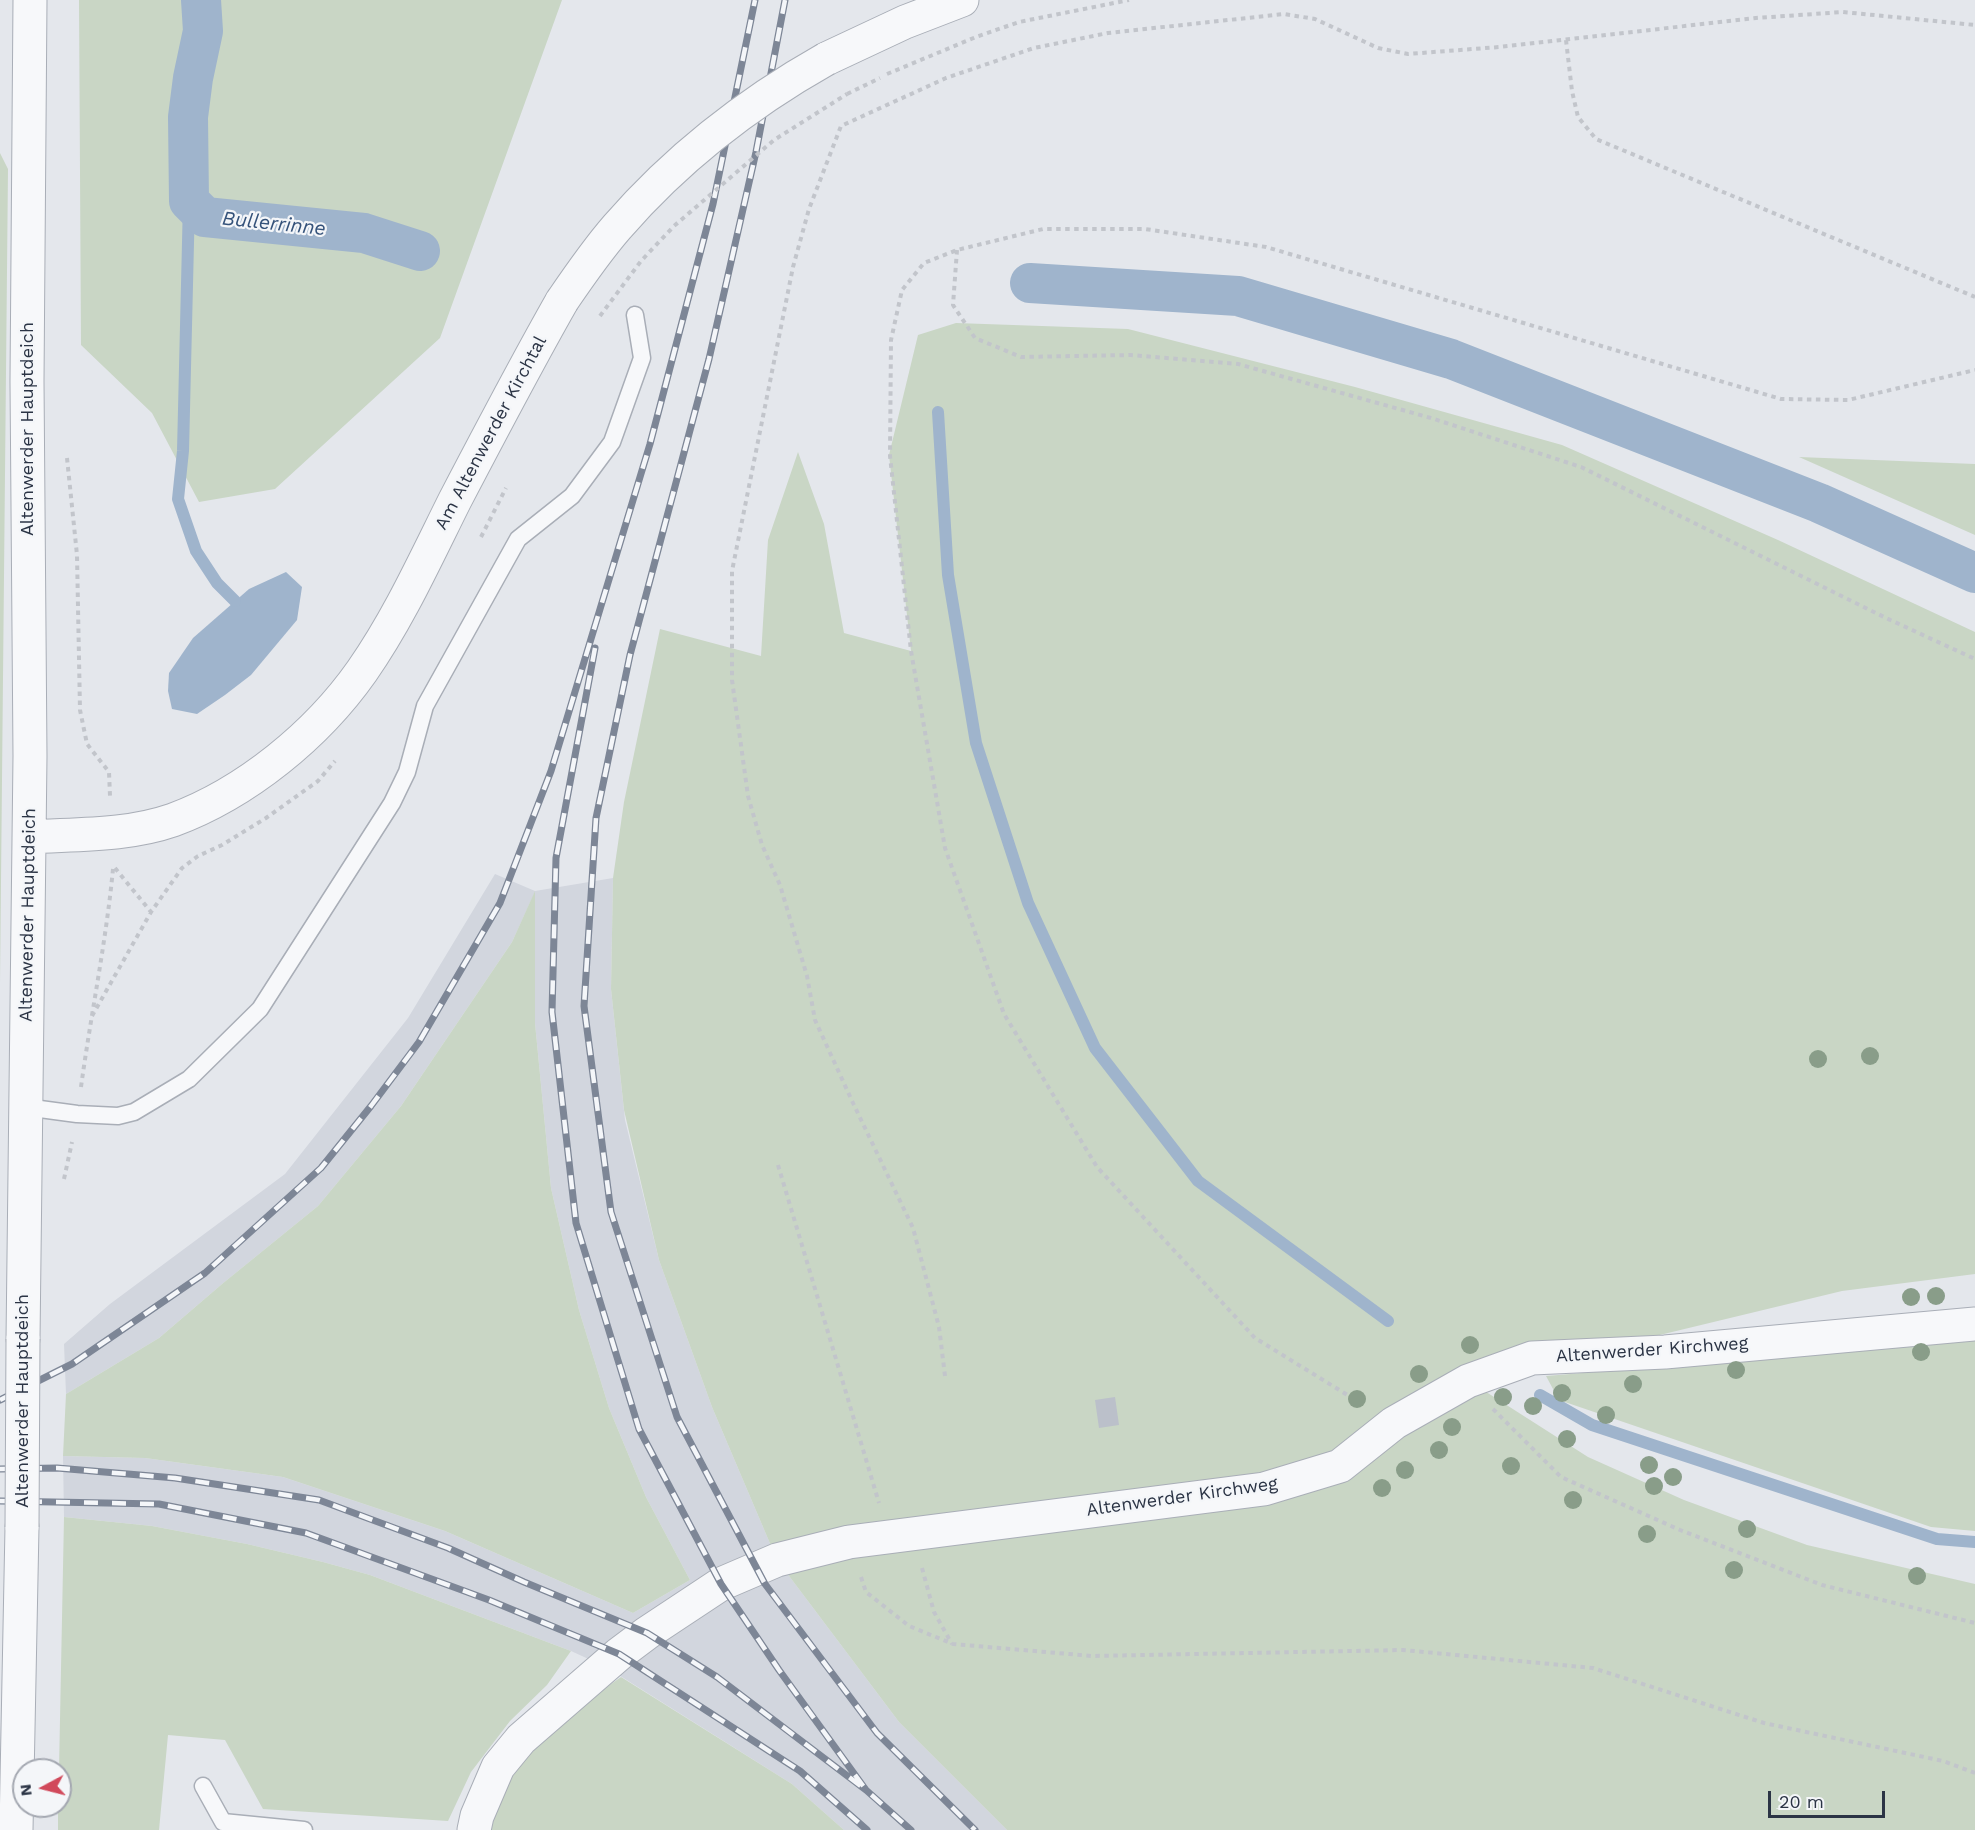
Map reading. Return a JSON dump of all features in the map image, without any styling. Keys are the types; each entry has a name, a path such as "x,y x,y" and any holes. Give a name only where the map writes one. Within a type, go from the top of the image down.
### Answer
{"street":[{"name":"Altenwerder Hauptdeich","path":"16,1830 22,1527 29,837 27,381 30,0"},
{"name":"Am Altenwerder Kirchtal","path":"29,837 112,833 171,820 201,808 256,775 298,743 324,717 362,672 394,619 515,383 562,300 616,228 659,182 711,136 754,103 826,58 905,22 962,0"},
{"name":"Altenwerder Kirchweg","path":"474,1830 477,1816 498,1767 521,1739 619,1654 647,1633 721,1584 777,1560 849,1542 1263,1489 1340,1466 1394,1423 1468,1381 1532,1358 1665,1352 1975,1324"}],"lane":[{"path":"25,1107 77,1114 118,1116 134,1112 189,1079 260,1009 392,803 407,772 425,706 518,539 572,496 612,442 642,358 636,315"},
{"path":"202,1786 223,1822 304,1830"}],"path":[{"path":"594,323 641,261 674,226 774,140 847,94 927,57 1019,22 1068,10 1129,0"},
{"path":"945,1376 939,1327 913,1228 815,1020 804,965 780,885 762,845 748,796 732,680 732,571 793,267 809,209 841,126 946,78 1034,48 1108,33 1284,14 1315,19 1378,48 1408,54 1499,47 1756,18 1843,12 1975,25"},
{"path":"1566,40 1572,91 1578,117 1596,139 1975,297"},
{"path":"1394,1423 1255,1338 1097,1167 1004,1014 945,848 911,651 890,456 891,340 902,290 924,263 957,250 1043,229 1145,229 1266,248 1780,399 1848,399 1975,370"},
{"path":"957,250 953,305 975,338 984,342 1022,357 1131,355 1238,364 1431,418 1581,467 1886,618 1975,659"},
{"path":"66,451 77,555 80,710 87,744 109,772 112,833"},
{"path":"64,1180 77,1114 90,1019 108,919 113,865 151,912"},
{"path":"778,1165 875,1493 903,1535 934,1612 953,1644"},
{"path":"1468,1381 1527,1445 1561,1477 1680,1530 1822,1585 1975,1623"},
{"path":"849,1542 866,1592 909,1626 953,1644 1092,1656 1403,1650 1593,1668 1764,1724 1943,1761 1975,1773"}],"shaded area":[{"path":"495,874 535,891 613,878 611,989 625,1120 659,1260 712,1407 777,1560 899,1722 1007,1830 844,1830 792,1784 606,1667 571,1651 370,1575 323,1562 247,1544 152,1526 64,1517 63,1456 145,1458 283,1477 445,1531 633,1613 690,1580 646,1497 609,1408 579,1310 551,1188 535,1023 535,892 512,942 401,1106 318,1206 159,1338 66,1394 64,1344 110,1304 285,1174 408,1018"}],"green space":[{"path":"79,0 562,0 440,338 275,489 199,502 152,413 81,345"},
{"path":"0,153 8,169 0,983"},
{"path":"956,323 1128,329 1355,387 1562,445 1778,540 1975,632 1975,1274 1842,1291 1469,1381 1588,1457 1684,1500 1807,1545 1975,1584 1975,1830 1007,1830 899,1722 777,1560 712,1407 659,1260 624,1110 611,989 613,878 624,802 660,629 761,656 768,540 798,452 824,524 844,633 911,651 889,455 918,335"},
{"path":"1799,457 1975,464 1975,535"},
{"path":"535,891 535,1023 551,1188 579,1310 609,1408 646,1497 690,1580 633,1613 445,1531 283,1477 145,1458 63,1456 66,1394 159,1338 318,1206 401,1106 512,942"},
{"path":"1975,1335 1975,1531 1931,1527 1559,1400 1546,1376 1838,1352"},
{"path":"64,1517 152,1526 247,1544 323,1562 370,1575 571,1651 547,1685 510,1721 471,1772 448,1821 263,1809 225,1740 168,1735 159,1830 58,1830 58,1818 72,1818 72,1758 59,1758"},
{"path":"621,1677 792,1784 844,1830 489,1830 506,1774 566,1716"}],"water":[{"path":"286,572 302,587 297,620 251,675 225,695 197,714 172,709 168,691 169,673 193,638 249,589"}],"building":[{"path":"1115,1397 1119,1425 1099,1428 1095,1400"}],"waterway":[{"name":"Bullerrinne","path":"201,0 203,31 188,117 189,201 205,217 364,233 420,251"},
{"path":"189,201 183,451 178,499 196,551 217,583 235,601"},
{"path":"1030,283 1238,296 1451,359 1819,503 1975,573"},
{"path":"938,412 948,575 976,743 1028,903 1095,1048 1198,1181 1388,1321"},
{"path":"1540,1395 1592,1425 1937,1539 1975,1542"}],"railway":[{"path":"0,1400 72,1364 205,1273 321,1168 419,1042 500,903 551,771 650,444 713,204 755,0"},
{"path":"785,0 756,152 709,359 630,655 596,818 584,1006 611,1212 677,1417 765,1584 877,1733 975,1830"},
{"path":"595,648 556,858 552,1012 576,1223 639,1429 721,1584 779,1670 866,1790"},
{"path":"0,1469 57,1468 175,1478 319,1500 448,1548 647,1633 717,1677 866,1790 911,1830"},
{"path":"0,1501 159,1504 306,1533 489,1600 619,1654 800,1771 867,1830"}]}
